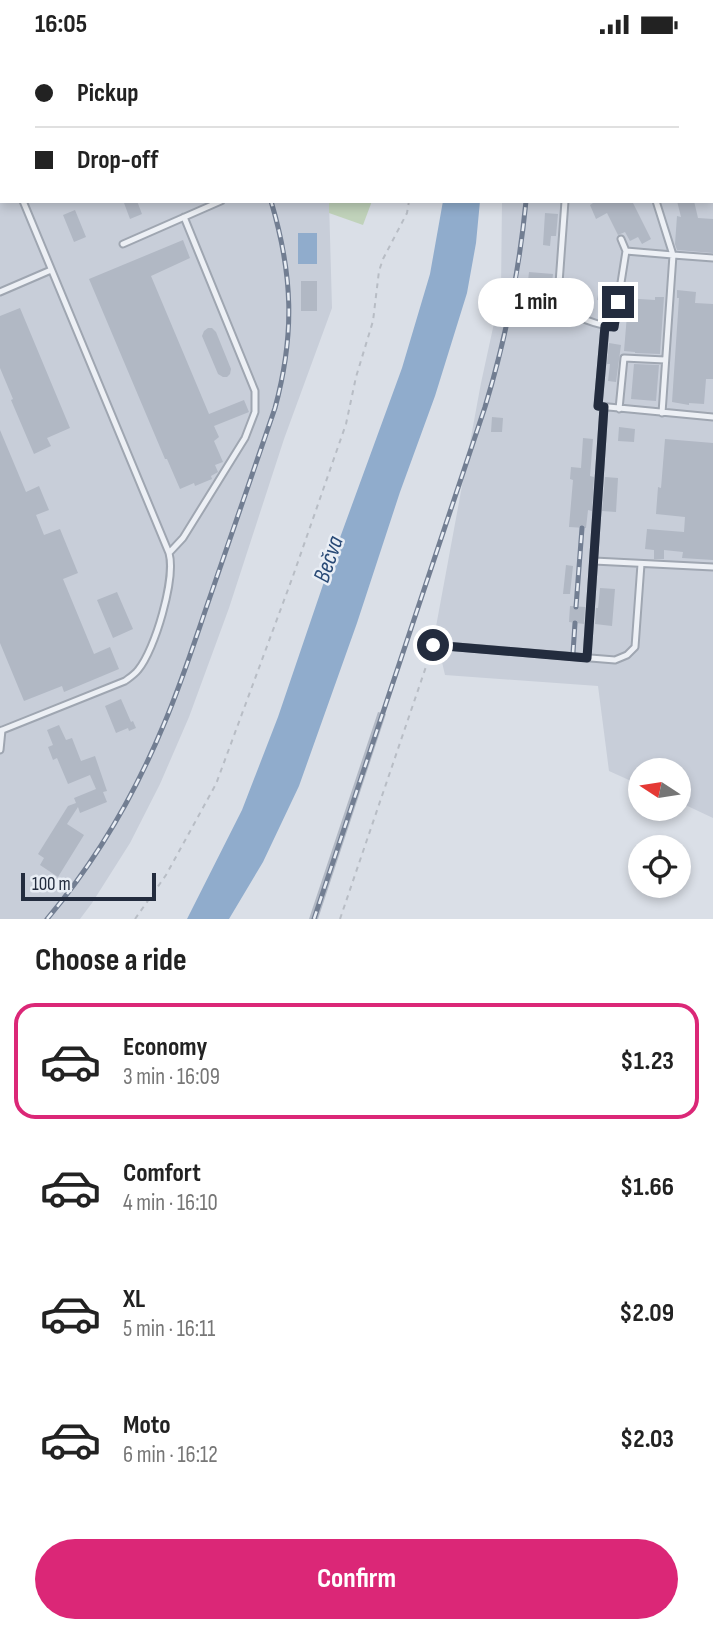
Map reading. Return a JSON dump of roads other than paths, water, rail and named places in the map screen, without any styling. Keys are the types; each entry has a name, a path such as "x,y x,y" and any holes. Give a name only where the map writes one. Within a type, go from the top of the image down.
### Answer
{"lane":[{"path":"0,750 1,731 124,681 136,672 165,607 172,562 24,203"},
{"path":"123,244 217,203"},
{"path":"565,203 558,297 568,310 578,317 614,327 626,251 621,239"},
{"path":"657,203 673,255 662,413"},
{"path":"169,553 183,538 235,457 251,424 256,402 256,391 184,218"},
{"path":"626,251 713,258"},
{"path":"0,292 51,270"},
{"path":"605,326 598,406 713,417"},
{"path":"619,409 624,358 665,360"},
{"path":"587,658 604,407"},
{"path":"594,561 713,567"},
{"path":"433,645 615,660 627,655 635,647 641,563"}],"water":[{"path":"443,203 480,203 467,293 435,396 299,786 263,862 229,919 187,919 242,810 278,717 402,368 430,274"},
{"path":"298,233 317,233 317,264 298,264"}],"railway":[{"path":"47,919 98,850 153,750 183,676 275,408 286,355 289,305 284,254 272,203"},
{"path":"314,919 485,407 511,305 526,203"},
{"path":"576,607 582,528"},
{"path":"573,653 575,623"}],"water label":[{"name":"Bečva","path":"328,559"}]}
